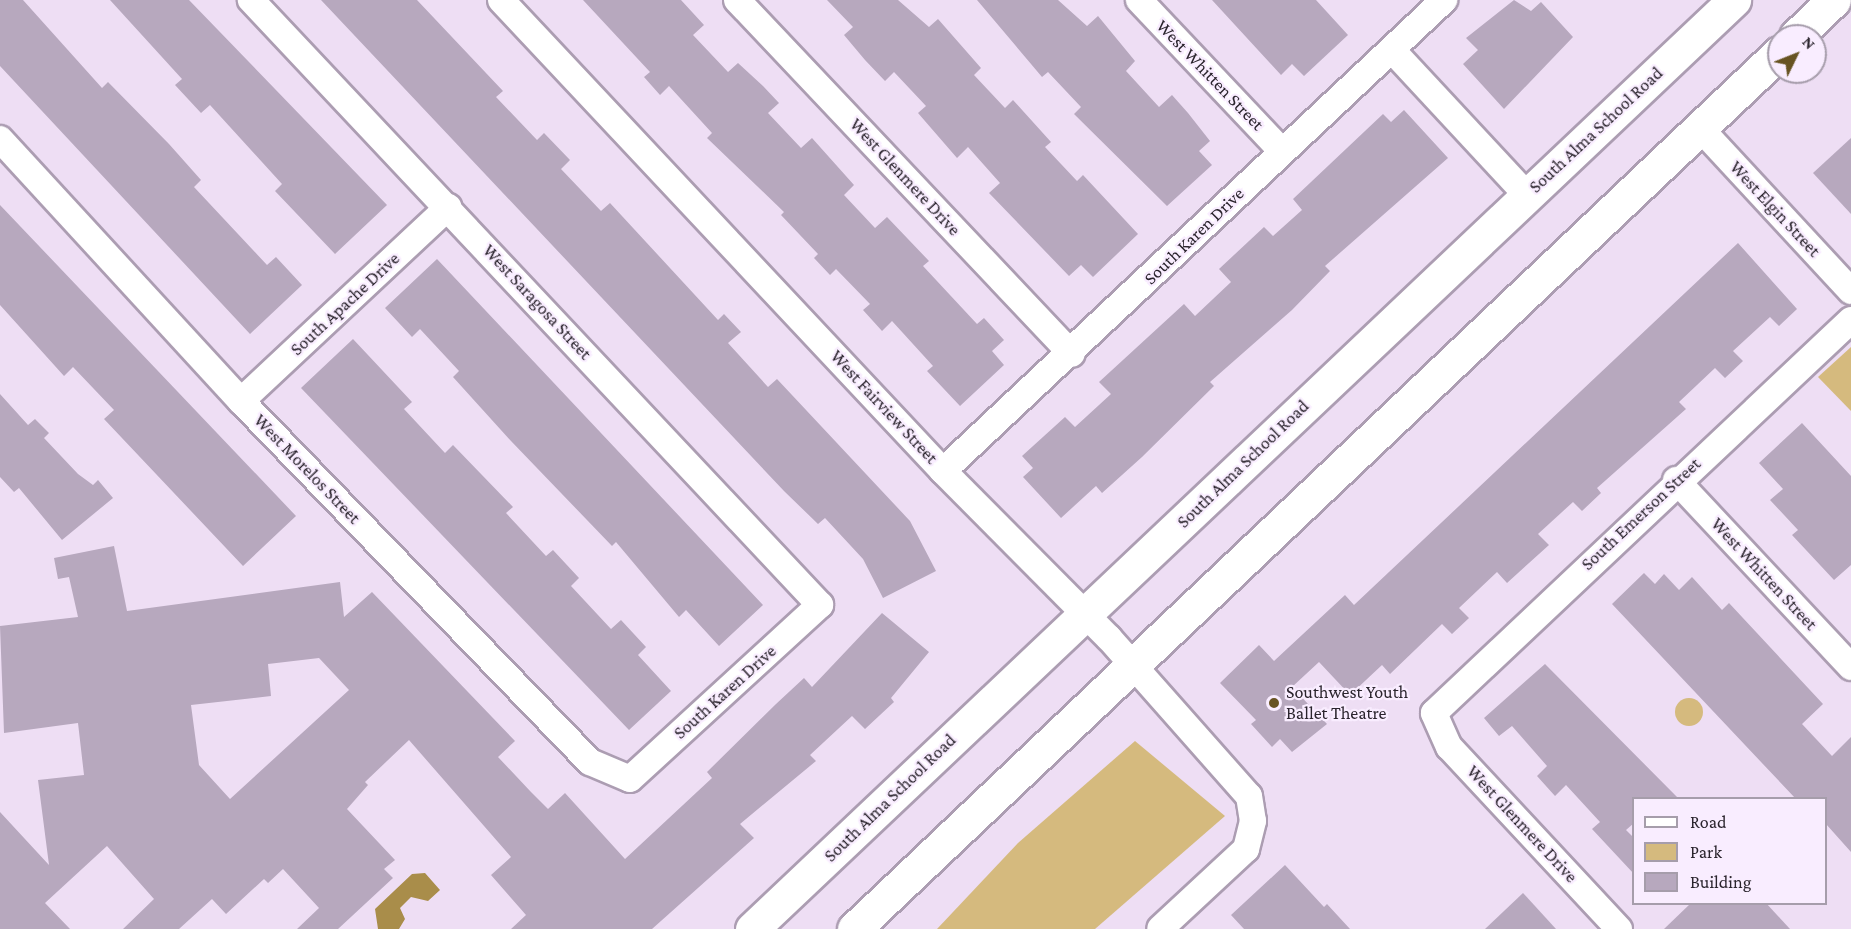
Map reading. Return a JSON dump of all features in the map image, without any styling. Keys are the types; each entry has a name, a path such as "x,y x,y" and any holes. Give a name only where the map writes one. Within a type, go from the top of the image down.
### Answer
{"main road":[{"name":"South Alma School Road","path":"752,929 1734,0"},
{"path":"1809,24 1834,0"},
{"path":"854,929 1767,64"}],"street":[{"name":"West Saragosa Street","path":"251,0 820,605"},
{"name":"West Fairview Street","path":"501,0 943,471 1084,614 1249,796 1253,821 1246,849 1172,925"},
{"name":"West Glenmere Drive","path":"737,0 1072,354"},
{"name":"West Whitten Street","path":"1139,0 1282,151"},
{"name":"South Karen Drive","path":"943,471 1072,354 1282,151 1393,51 1444,0"},
{"path":"1393,51 1527,195"},
{"name":"West Elgin Street","path":"1700,128 1851,291"},
{"name":"West Morelos Street","path":"0,139 241,400 590,762 630,779"},
{"name":"South Apache Drive","path":"241,400 448,207"},
{"name":"South Emerson Street","path":"1434,713 1676,480 1851,320"},
{"name":"West Whitten Street","path":"1676,480 1851,667"},
{"name":"South Karen Drive","path":"630,779 820,605"},
{"name":"West Glenmere Drive","path":"1434,713 1449,747 1619,929"}],"green space":[{"path":"1851,347 1851,411 1818,377"},
{"path":"1689,698 1699,702 1703,712 1699,722 1689,726 1679,722 1675,712 1679,702"},
{"path":"1135,741 1225,816 1095,929 937,929 1018,843"}],"shaded area":[{"path":"425,873 440,890 428,901 411,897 400,908 405,919 399,929 378,929 375,909 412,874"}],"building":[{"path":"0,0 23,0 102,88 108,82 169,144 201,180 194,187 267,265 276,257 302,285 250,334 0,66"},
{"path":"110,0 189,0 387,205 335,254 275,191 282,184 210,105 201,113 175,85 182,79"},
{"path":"321,0 417,0 503,91 496,97 537,140 544,133 570,160 561,169 601,211 610,203 718,320 724,314 741,332 728,343 768,387 777,379 910,521 936,571 883,598 863,559 825,518 818,524 784,491"},
{"path":"583,0 681,0 704,25 693,35 728,72 738,63 763,86 779,103 768,113 801,148 812,138 854,185 844,195 875,228 887,217 929,261 923,266 977,324 984,318 1004,340 992,351 1004,365 960,406 927,371 933,366 892,321 882,331 863,310 870,304 836,269 830,275 814,258 818,254 781,215 784,212 707,138 712,133 669,86 660,95 644,77 650,72"},
{"path":"827,0 898,0 929,27 938,19 981,68 974,75 1005,108 1013,100 1051,142 1045,147 1077,181 1083,175 1138,234 1093,277 1081,265 1069,276 989,193 1000,183 968,147 957,158 918,113 926,106 894,72 885,81 865,60 844,35 853,27"},
{"path":"977,0 1058,0 1087,26 1098,16 1135,61 1126,71 1159,107 1172,95 1210,141 1199,151 1212,165 1167,206 1074,114 1081,107 1048,72 1042,77"},
{"path":"1212,0 1316,0 1348,35 1304,76 1292,64 1281,75"},
{"path":"1514,0 1531,11 1541,2 1573,37 1504,109 1463,64 1478,50 1466,38"},
{"path":"1404,110 1448,158 1325,266 1330,271 1292,310 1210,382 1214,386 1142,457 1102,493 1096,486 1061,518 1023,477 1033,468 1022,456 1065,417 1075,427 1111,394 1099,382 1184,304 1195,316 1231,282 1219,269 1264,227 1273,236 1302,210 1293,199 1383,114 1391,122"},
{"path":"1851,138 1851,214 1813,173"},
{"path":"0,205 296,516 243,566 104,419 114,410 73,367 64,376 0,305"},
{"path":"1738,243 1797,309 1779,326 1770,317 1733,351 1743,361 1725,378 1715,368 1679,402 1686,409 1597,488 1601,493 1582,511 1573,502 1538,534 1549,545 1507,583 1497,572 1459,608 1469,618 1452,634 1442,624 1390,674 1382,665 1350,695 1319,662 1292,687 1327,724 1292,752 1280,739 1272,747 1251,724 1256,720 1220,683 1259,645 1274,661 1345,595 1354,605"},
{"path":"437,259 763,605 719,646 686,610 679,617 616,542 612,546 511,441 453,377 459,371 420,329 412,337 385,308"},
{"path":"353,339 412,402 404,409 445,453 453,445 513,507 506,513 546,556 553,550 579,578 571,586 611,629 621,620 646,647 638,655 671,691 629,730 301,388"},
{"path":"0,394 28,425 35,419 49,433 44,438 78,474 93,485 98,480 113,498 62,540 19,488 14,492 0,477"},
{"path":"1802,423 1851,476 1851,565 1834,580 1792,535 1798,530 1770,500 1783,489 1759,463"},
{"path":"114,546 127,611 340,582 344,617 372,592 515,741 498,757 531,792 548,809 565,793 625,859 712,778 707,772 776,704 804,678 812,687 882,613 929,652 891,698 894,702 865,729 852,716 810,755 816,761 740,824 754,838 652,929 511,929 526,915 491,875 511,857 409,740 365,782 368,785 347,809 395,860 384,869 393,878 338,929 297,929 319,908 283,869 268,883 264,879 226,914 212,899 179,929 123,929 154,899 107,846 45,903 70,929 0,929 0,812 49,865 38,780 84,775 78,723 4,733 0,626 78,617 69,577 58,579 54,558","holes":["319,658 349,690 230,799 199,765 191,705 271,696 268,664"]},
{"path":"1644,573 1655,584 1664,574 1679,590 1692,577 1722,610 1729,603 1823,704 1802,724 1832,756 1851,737 1851,852 1827,825 1827,797 1794,797 1612,604"},
{"path":"1545,664 1677,797 1632,797 1632,825 1626,830 1632,836 1632,872 1592,829 1600,822 1566,785 1555,796 1537,776 1547,766 1512,726 1499,736 1484,718"},
{"path":"1285,865 1324,907 1327,904 1350,929 1244,929 1231,915"},
{"path":"1523,893 1556,929 1485,929"},
{"path":"1689,905 1768,905 1790,929 1664,929"}],"place":[{"name":"Southwest Youth Ballet Theatre","path":"1274,703"}]}
